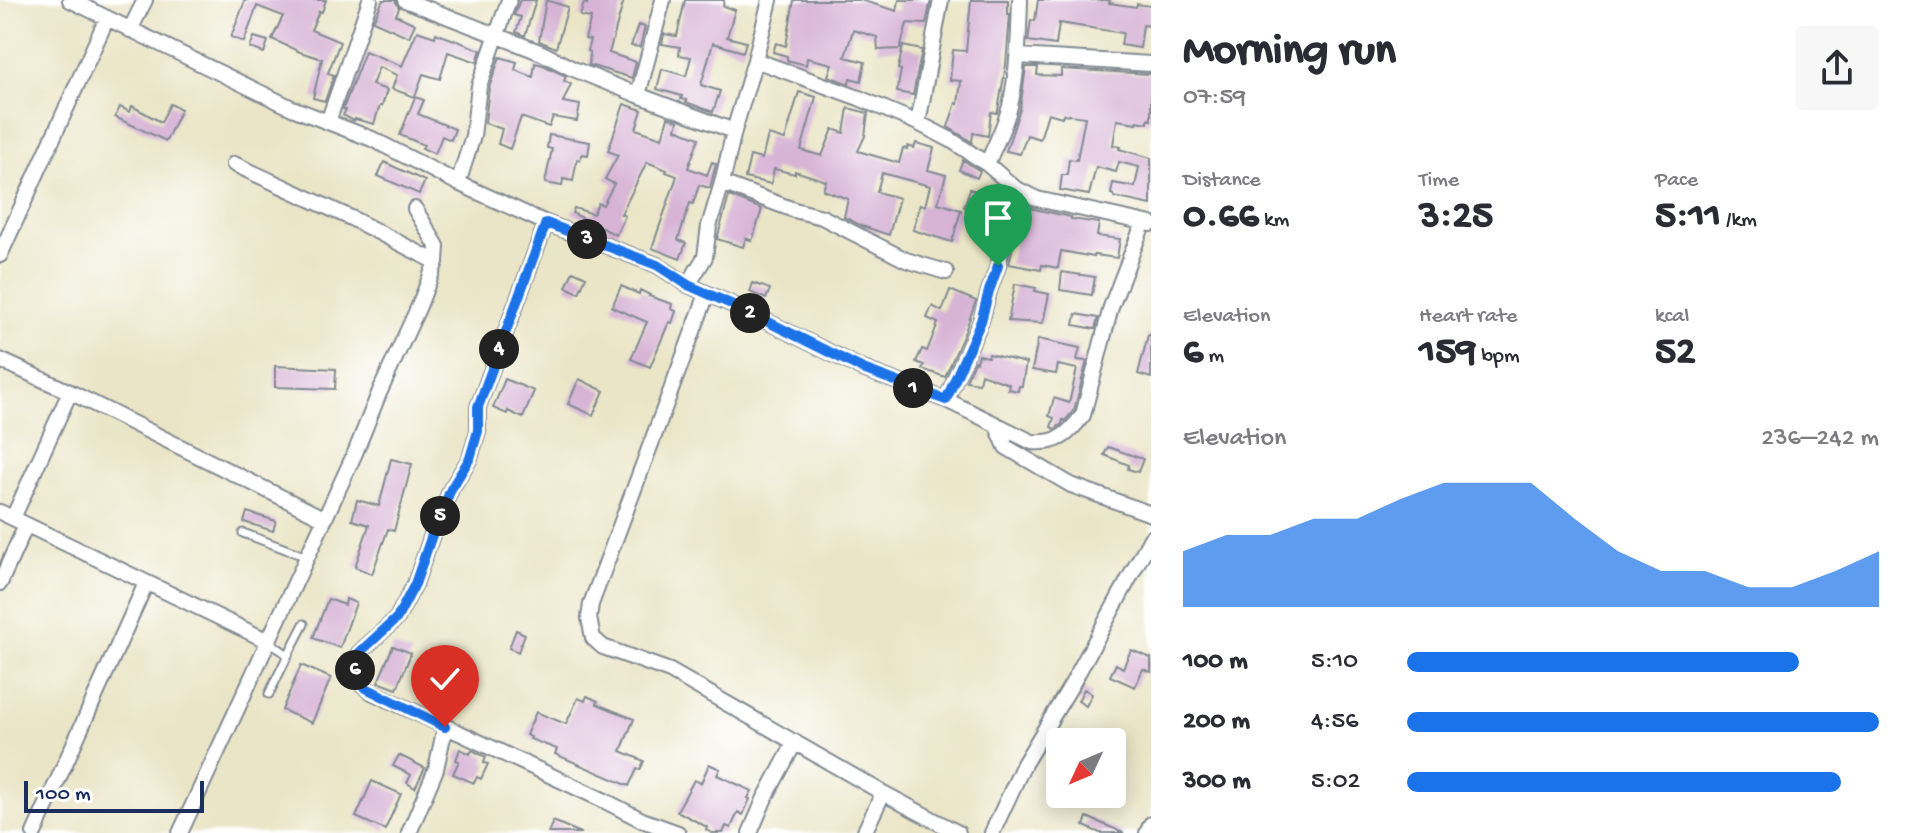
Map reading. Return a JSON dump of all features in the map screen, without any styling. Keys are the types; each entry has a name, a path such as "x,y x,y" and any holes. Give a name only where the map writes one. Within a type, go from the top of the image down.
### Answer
{"street":[{"path":"70,0 292,108 372,139 546,223 657,265 688,285 863,369 946,400 1032,442 1047,443 1063,437 1075,427 1083,415 1111,307 1147,224 1037,199 1015,188 951,140 918,123 755,60"},
{"path":"130,30 145,0"},
{"path":"328,122 370,0"},
{"path":"405,0 734,131"},
{"path":"458,183 473,136 479,86 509,0"},
{"path":"638,95 663,0"},
{"path":"688,285 705,257 709,226 770,0"},
{"path":"918,123 941,0"},
{"path":"987,164 1010,106 1018,56 1020,0"},
{"path":"0,255 107,18"},
{"path":"1018,56 1151,64"},
{"path":"234,164 351,218 436,262"},
{"path":"722,183 822,217 906,260 946,272"},
{"path":"946,400 981,321 998,266 1015,188"},
{"path":"180,833 355,453 436,262 437,246 415,209"},
{"path":"546,223 478,407 478,431 470,458 446,501 401,613 359,653 355,669 357,679 366,688 445,727 642,820 678,833"},
{"path":"707,294 597,589 589,618 593,638 603,647 670,671 958,833"},
{"path":"0,360 325,519"},
{"path":"0,583 13,518 70,392"},
{"path":"996,424 1006,447 1071,485 1151,514"},
{"path":"13,518 268,641"},
{"path":"992,833 1024,764 1072,684 1151,538"},
{"path":"34,833 146,583"},
{"path":"409,833 436,769 445,727"},
{"path":"750,833 795,742"},
{"path":"864,833 883,793"},
{"path":"1147,833 1151,824"}],"lane":[{"path":"243,533 307,557"},
{"path":"269,694 304,624"},
{"path":"268,641 288,655"}],"building":[{"path":"243,0 326,0 311,30 340,42 328,73 334,75 325,101 313,98 322,59 272,39 283,16 257,6 244,42 231,37"},
{"path":"383,0 395,0 399,8 396,15 415,24 409,37 373,21"},
{"path":"520,0 536,0 525,36 516,32 521,17 514,15"},
{"path":"546,0 568,7 556,48 539,41"},
{"path":"587,0 624,0 609,53 636,62 632,78 589,65 590,52 587,51 590,40 585,39 591,18 580,16"},
{"path":"685,0 724,0 723,6 735,10 727,37 746,42 743,52 713,43 701,85 720,91 713,112 686,102 681,99 682,96 657,89 662,69 686,76 691,57 679,55 680,47 662,44 664,34 677,36"},
{"path":"794,0 860,0 897,11 899,0 931,0 926,24 907,23 900,49 878,50 877,37 853,30 845,57 865,62 861,81 850,78 849,84 828,76 832,64 807,58 806,65 773,52 776,43 786,46"},
{"path":"971,0 1008,0 1010,14 998,110 997,113 991,112 988,136 973,133 972,142 948,127 958,104 961,81 950,80 953,50 966,51"},
{"path":"1038,0 1110,0 1109,3 1151,6 1151,26 1143,25 1140,48 1121,45 1123,33 1059,23 1056,45 1028,41"},
{"path":"638,25 645,27 640,47 631,46"},
{"path":"417,31 435,37 436,33 481,50 477,62 448,52 440,79 423,74 415,97 392,89 397,75 379,67 372,85 387,90 374,124 354,121 343,115 365,51 402,66"},
{"path":"254,37 268,41 264,53 250,48"},
{"path":"903,46 922,50 913,95 897,92"},
{"path":"500,57 517,62 515,70 533,77 535,63 566,76 564,81 571,84 563,102 580,105 577,121 553,117 549,127 521,117 510,149 498,144 502,129 485,123 489,88"},
{"path":"1026,67 1038,67 1037,75 1061,76 1061,69 1151,74 1151,120 1137,123 1117,120 1113,145 1151,158 1151,205 1111,194 1113,183 1135,187 1139,167 1119,162 1116,172 1096,167 1089,195 1060,190 1062,175 1067,175 1069,159 1077,160 1085,117 1063,114 1062,117 1048,113 1040,139 1027,135 1020,154 1006,151 1020,109"},
{"path":"799,92 816,97 801,150 822,156 833,129 844,133 848,108 868,113 865,136 858,151 899,163 903,148 914,148 916,143 934,148 928,170 946,175 938,203 961,210 952,242 913,230 920,204 925,206 930,186 882,173 877,192 899,198 889,235 844,217 848,199 823,190 826,181 795,171 795,174 774,169 771,184 745,178 750,156 762,159 768,135 785,140"},
{"path":"415,97 424,100 418,114 455,129 451,140 442,136 435,154 422,148 424,145 400,135"},
{"path":"170,104 181,109 166,141 115,117 120,107 130,112 132,106 161,122"},
{"path":"624,104 642,110 636,129 662,138 668,117 678,121 676,129 699,138 688,168 707,175 712,162 716,164 710,188 699,185 693,204 690,203 678,240 686,243 680,259 652,248 677,176 667,170 647,162 621,214 625,216 616,235 572,213 574,208 593,214 598,203 603,205 614,184 605,179 618,155 608,151"},
{"path":"549,135 590,142 588,155 582,154 580,160 577,159 573,181 563,179 562,186 545,183 552,149 547,148"},
{"path":"963,160 980,171 977,178 959,170"},
{"path":"384,162 425,181 419,194 378,176"},
{"path":"970,189 1002,201 998,219 964,207"},
{"path":"729,196 762,209 752,241 746,238 743,247 717,239"},
{"path":"1023,203 1071,219 1099,223 1097,236 1120,239 1117,258 1061,251 1058,268 1042,265 1041,270 1009,264"},
{"path":"573,271 586,277 579,293 566,287"},
{"path":"1062,272 1095,277 1092,295 1060,290"},
{"path":"753,283 770,289 766,299 750,292"},
{"path":"1015,284 1049,294 1043,323 1008,321"},
{"path":"621,286 639,294 640,290 672,304 671,309 676,311 650,367 631,359 647,322 612,307"},
{"path":"950,290 976,301 945,377 922,369 924,365 916,362 922,349 927,351 938,323 927,318 932,306 942,311"},
{"path":"1076,314 1098,318 1095,329 1074,325"},
{"path":"1148,335 1151,335 1151,378 1138,374"},
{"path":"1038,339 1080,348 1077,360 1087,361 1074,410 1055,429 1051,427 1054,418 1049,416 1054,398 1069,403 1077,369 1058,365 1056,374 1032,370"},
{"path":"989,354 1026,363 1022,386 1018,391 1008,389 1009,384 981,374 979,383 966,381 979,355 988,357"},
{"path":"275,366 336,369 335,389 275,387"},
{"path":"505,379 534,391 523,418 493,408"},
{"path":"579,379 604,391 593,415 568,404"},
{"path":"1108,447 1143,459 1138,472 1104,455"},
{"path":"391,459 412,464 394,531 388,529 372,574 355,567 369,525 352,520 357,500 379,506"},
{"path":"247,512 276,521 273,531 244,522"},
{"path":"328,599 345,605 346,599 356,603 340,648 313,638"},
{"path":"516,630 525,634 518,652 509,648"},
{"path":"393,646 411,653 397,689 378,682"},
{"path":"1131,650 1151,658 1151,672 1143,669 1135,687 1110,676 1116,664 1123,668"},
{"path":"301,665 331,678 312,723 282,710"},
{"path":"1084,689 1092,694 1086,706 1078,701"},
{"path":"587,696 598,701 597,704 634,719 621,751 644,761 629,786 555,754 557,749 526,735 536,712 566,724 578,698 585,701"},
{"path":"460,749 470,754 472,750 486,757 484,763 488,764 481,779 477,777 474,783 453,774"},
{"path":"399,755 425,768 415,788 407,783 411,775 393,766"},
{"path":"709,764 720,769 717,775 752,791 743,815 738,812 731,828 726,826 723,833 712,833 706,830 707,827 677,811 694,780 701,783"},
{"path":"372,781 401,794 385,830 356,817"},
{"path":"1087,817 1124,833 1100,833 1084,826"},
{"path":"553,821 581,833 548,833"}],"route":[{"path":"445,727 366,688 357,679 356,660 359,653 401,613 451,489 470,458 478,431 478,407 546,223 657,265 688,285 863,369 946,400 981,321 998,266"}]}
